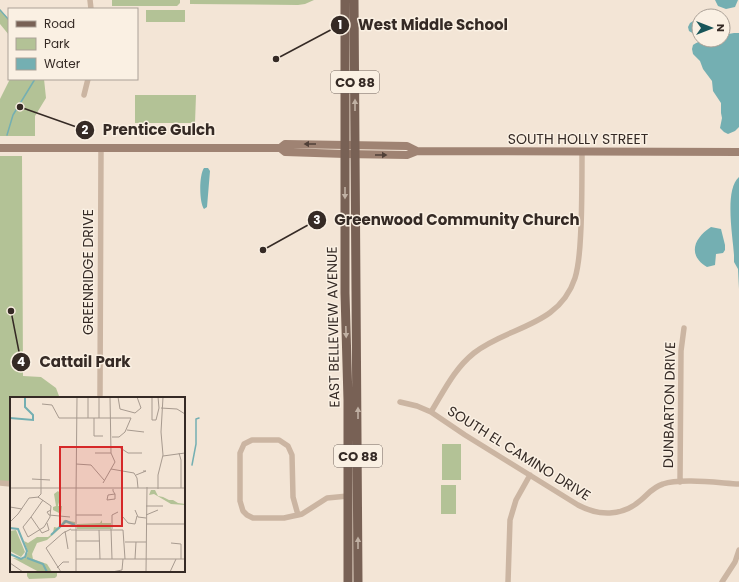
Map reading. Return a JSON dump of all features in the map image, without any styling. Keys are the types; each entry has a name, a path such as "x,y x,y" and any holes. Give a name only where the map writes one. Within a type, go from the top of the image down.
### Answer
{"main road":[{"name":"EAST BELLEVIEW AVENUE","path":"345,0 345,144 350,154 355,255 358,401 358,582"},
{"name":"EAST BELLEVIEW AVENUE","path":"348,582 348,400 345,293 350,154 355,144 354,0"}],"street":[{"path":"84,95 88,80"},
{"name":"SOUTH HOLLY STREET","path":"0,148 280,148 285,144 355,144 407,146 417,151"},
{"name":"GREENRIDGE DRIVE","path":"100,395 101,148"},
{"name":"SOUTH HOLLY STREET","path":"280,148 285,152 407,155 417,151 739,152"},
{"path":"431,412 454,372 475,352 495,340 542,319 558,306 569,292 575,280 579,265 582,151"},
{"name":"DUNBARTON DRIVE","path":"680,482 681,352 684,328"},
{"name":"SOUTH EL CAMINO DRIVE","path":"400,402 417,406 431,412 465,435 585,509 595,512 608,514 621,511 633,506 648,493 664,484 680,482 739,484"},
{"path":"298,515 293,497 292,455 288,446 278,440 252,440 244,444 240,453 240,501 243,511 253,518 284,518 298,515 327,498 348,496"},
{"path":"508,582 509,523 516,500 530,475"},
{"path":"0,483 10,484"},
{"path":"722,582 735,562 739,550"}],"green space":[{"path":"112,0 180,0 180,3 177,6 112,6"},
{"path":"190,0 314,0 298,5 190,4"},
{"path":"0,9 8,19 8,34 0,24"},
{"path":"146,10 185,10 185,22 146,22"},
{"path":"10,80 44,80 46,98 35,116 35,136 0,136 0,99"},
{"path":"135,95 196,95 195,123 135,123"},
{"path":"0,156 22,156 23,376 41,377 56,388 59,396 10,397 10,481 0,481"},
{"path":"442,444 461,444 461,480 442,480"},
{"path":"441,485 456,485 456,514 441,514"},
{"path":"27,572 57,572 57,576 55,578 29,579"}],"water":[{"path":"715,0 738,0 735,7 723,8 718,6"},
{"path":"691,22 691,32 688,27"},
{"path":"739,33 739,127 735,131 728,134 720,128 722,118 721,103 713,91 712,81 703,69 700,61 693,54 692,49 731,48 731,34"},
{"path":"204,168 208,168 210,171 207,207 204,209 201,201 200,188 202,171"},
{"path":"739,177 739,289 738,269 734,262 730,214 734,183"},
{"path":"711,227 721,229 725,250 723,253 716,254 715,265 707,267 697,257 695,247 700,236"}],"waterway":[{"path":"0,10 8,19"},
{"path":"7,135 13,115 34,80"},
{"path":"192,465 196,444 196,419 199,418"}],"place":[{"name":"West Middle School","path":"276,59"},
{"name":"Prentice Gulch","path":"20,107"},
{"name":"Greenwood Community Church","path":"263,250"},
{"name":"Cattail Park","path":"11,311"}]}
